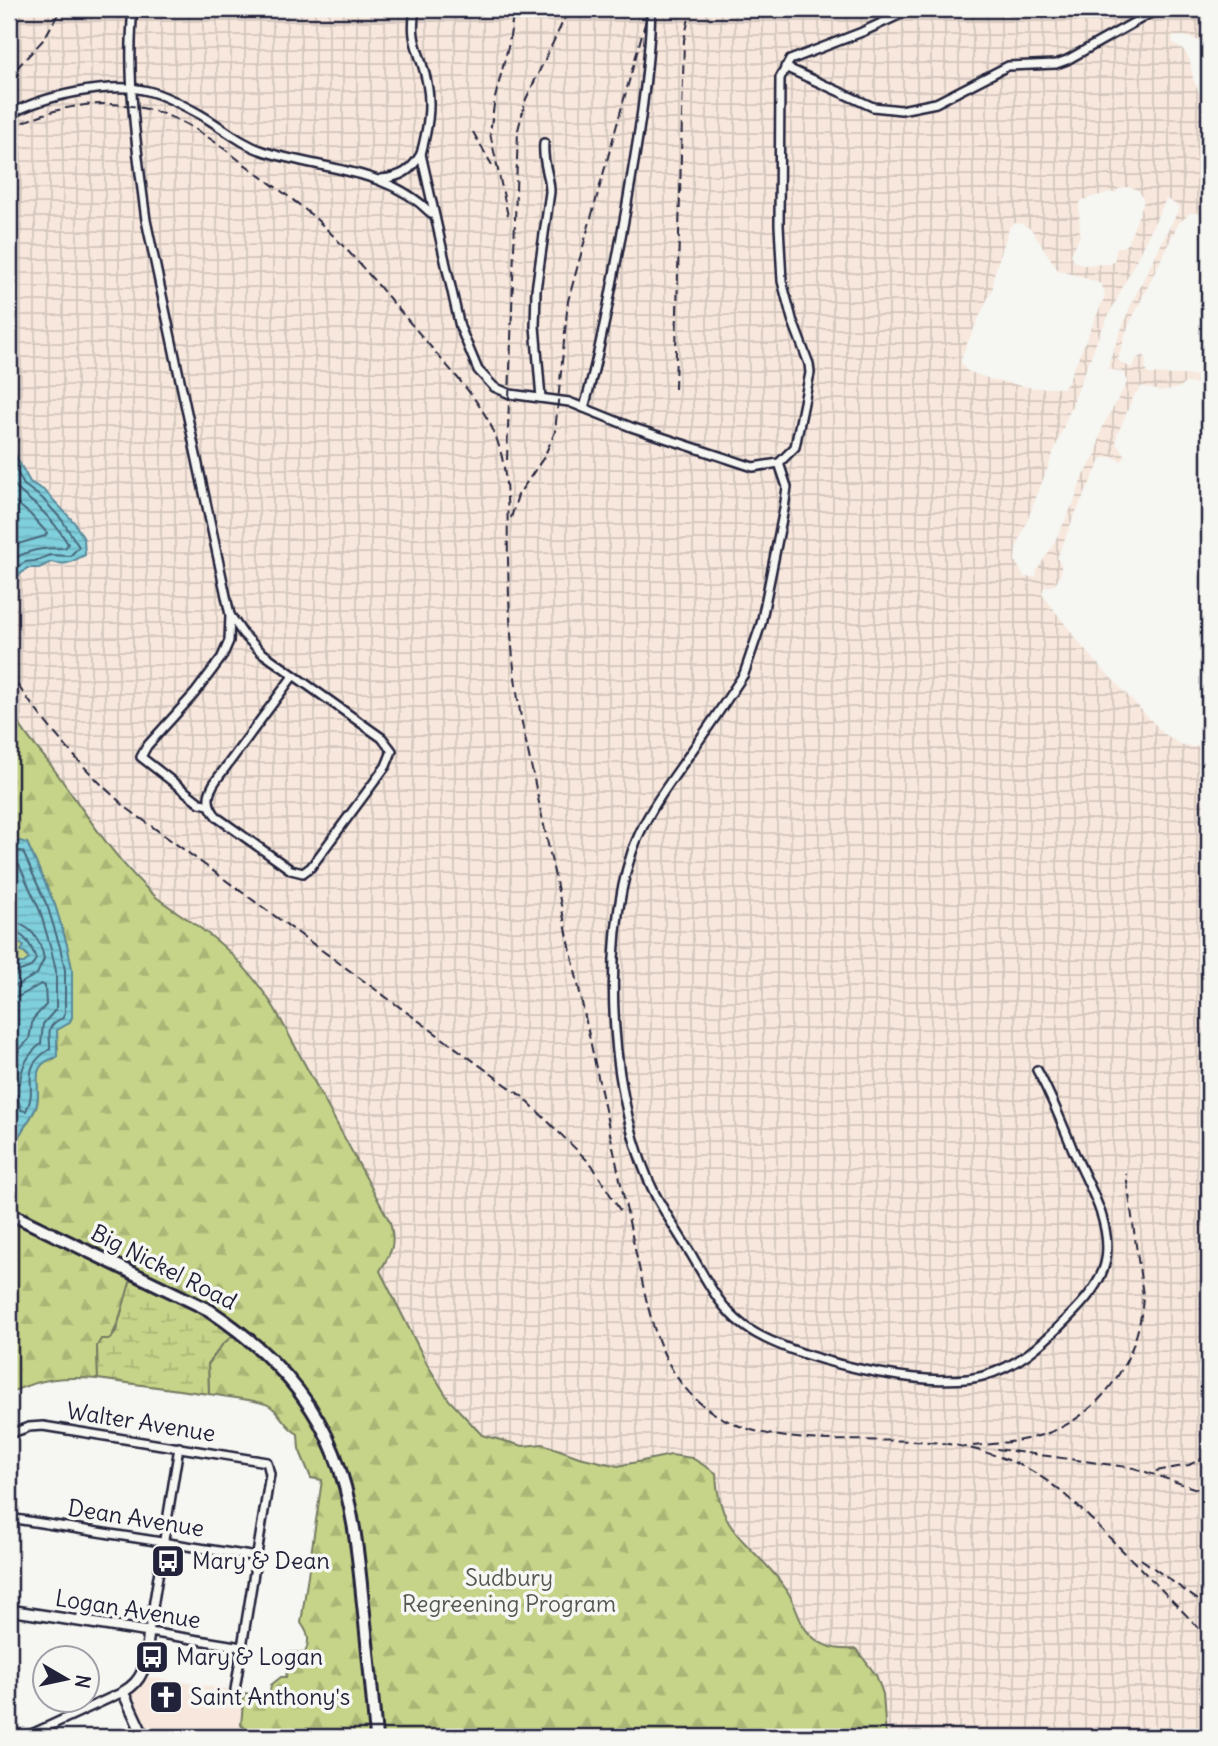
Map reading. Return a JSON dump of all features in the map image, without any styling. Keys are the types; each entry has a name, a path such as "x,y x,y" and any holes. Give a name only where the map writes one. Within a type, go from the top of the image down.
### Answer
{"main road":[{"name":"Big Nickel Road","path":"9,1213 209,1310 271,1359 298,1389 334,1452 349,1504 358,1553 376,1737"}],"street":[{"path":"133,9 133,89 140,174 153,257 230,615 229,641 222,657 195,693 147,746 141,757 200,803 209,805"},
{"path":"380,179 397,178 405,173 421,154 428,129 428,87 412,39 415,9"},
{"path":"584,408 606,318 628,197 648,77 651,9"},
{"path":"421,154 460,327 478,370 494,387 506,393 560,400 735,463 753,467 779,463 795,447 810,373 782,281 779,225 780,78 790,60 803,53 862,32 912,9"},
{"path":"785,67 873,107 901,110 936,103 1007,66 1056,64 1067,60 1158,9"},
{"path":"9,115 29,105 64,96 104,89 145,90 167,97 201,114 256,149 291,159 356,171 380,179 421,202 434,216"},
{"path":"541,398 535,326 536,290 551,192 542,159 544,143"},
{"path":"779,463 787,487 769,591 751,657 744,674 640,831 626,871 622,892 614,977 620,1065 635,1141 656,1195 716,1296 743,1325 764,1338 810,1356 898,1376 954,1381 986,1375 1026,1357 1042,1343 1080,1306 1095,1286 1105,1263 1107,1240 1101,1214 1037,1070"},
{"path":"230,615 251,643 387,742 392,751 386,766 306,873 291,870 218,818 209,805 208,798 211,789 293,676"},
{"name":"Walter Avenue","path":"9,1434 37,1426 267,1462 270,1474 257,1557"},
{"path":"25,1737 123,1692 136,1685 142,1676 179,1447"},
{"name":"Dean Avenue","path":"9,1518 257,1557"},
{"path":"235,1690 257,1557"},
{"name":"Logan Avenue","path":"9,1610 242,1647"},
{"path":"123,1692 144,1737"}],"shaded area":[{"path":"9,9 1209,9 1209,33 1203,42 1184,36 1173,37 1172,42 1185,51 1190,61 1193,79 1209,116 1209,198 1203,197 1209,201 1209,218 1190,213 1178,224 1127,329 1118,359 1132,368 1137,358 1144,355 1148,374 1209,376 1209,384 1185,383 1179,388 1160,391 1142,386 1134,395 1117,435 1116,444 1125,457 1122,461 1113,457 1102,458 1057,558 1061,573 1055,585 1044,587 1042,594 1083,648 1163,733 1180,744 1193,747 1209,744 1209,1737 886,1737 885,1728 839,1650 813,1638 798,1619 793,1599 773,1572 730,1528 721,1508 715,1473 692,1458 671,1455 618,1466 579,1457 543,1444 523,1446 482,1435 449,1400 411,1335 380,1270 391,1252 394,1238 390,1222 260,984 234,955 207,932 156,897 116,853 24,734 9,702","holes":["1128,187 1139,190 1144,201 1128,243 1117,247 1114,262 1110,264 1083,265 1074,261 1071,254 1080,236 1079,205 1082,200 1115,193 1118,189","1166,199 1180,207 1132,302 1108,369 1123,372 1128,381 1102,428 1096,454 1053,545 1037,570 1036,577 1024,577 1015,561 1016,549 1100,333","1015,223 1031,229 1058,270 1101,284 1104,290 1105,296 1063,388 1033,388 993,380 967,371 962,365 964,350 993,287 993,277 1010,226"]},
{"path":"142,1676 244,1693 241,1725 254,1737 144,1737 123,1692"}],"green space":[{"name":"Sudbury Regreening Program","path":"9,702 28,737 127,868 156,897 235,957 275,1009 390,1222 392,1248 380,1271 427,1364 449,1400 482,1435 523,1446 543,1444 579,1457 618,1466 671,1455 692,1458 716,1473 723,1512 731,1526 786,1589 809,1634 830,1647 856,1649 876,1675 883,1694 886,1737 254,1737 241,1725 244,1693 269,1697 271,1685 281,1677 286,1677 291,1652 305,1653 307,1648 308,1637 301,1623 322,1480 311,1478 299,1449 298,1434 289,1428 270,1406 209,1394 208,1365 222,1345 237,1331 133,1273 113,1333 108,1340 97,1346 98,1379 52,1379 9,1393 9,1095 14,1104 13,1131 19,1136 36,1108 39,1069 49,1058 54,1059 58,1049 57,1030 69,1023 72,1017 72,969 55,905 27,843 12,851 9,858"},
{"path":"9,937 24,946 23,951 29,959 24,963 15,963 9,981"},
{"path":"133,1272 238,1331 222,1345 208,1364 209,1394 98,1379 97,1346 101,1339 110,1339 116,1331"}],"water":[{"path":"9,449 13,451 30,482 45,491 74,522 84,539 85,555 69,563 51,562 39,568 27,568 9,582"},
{"path":"20,841 27,843 55,905 67,945 72,969 72,1017 69,1023 57,1030 57,1057 47,1061 39,1070 36,1107 19,1136 13,1131 14,1104 9,1095 9,981 15,963 24,963 29,959 26,953 21,951 24,946 9,937 9,858 13,845"}],"railway":[{"path":"16,69 44,39 61,9"},
{"path":"508,216 490,133 514,9"},
{"path":"507,460 518,130 526,99 569,9"},
{"path":"511,518 518,495 544,457 555,432 568,301 649,9"},
{"path":"675,389 684,40 691,9"},
{"path":"9,129 44,114 100,104 138,107 157,112 200,132 297,203 330,232 456,376 476,401 492,428 504,471 512,644 523,728 648,1306 665,1356 688,1391 717,1415 750,1429 786,1437 941,1443 978,1450 1013,1462 1044,1479 1071,1500 1209,1639"},
{"path":"473,132 492,165"},
{"path":"9,673 64,745 128,809 523,1097 592,1165 621,1212"},
{"path":"973,1446 1027,1439 1058,1429 1093,1406 1119,1374 1136,1336 1143,1295 1126,1174"},
{"path":"997,1449 1134,1468 1209,1493"},
{"path":"1156,1471 1189,1465 1209,1455"},
{"path":"1141,1559 1209,1608"}],"place":[{"name":"Mary & Dean","path":"168,1561"},
{"name":"Mary & Logan","path":"152,1657"},
{"name":"Saint Anthony's","path":"166,1697"}]}
